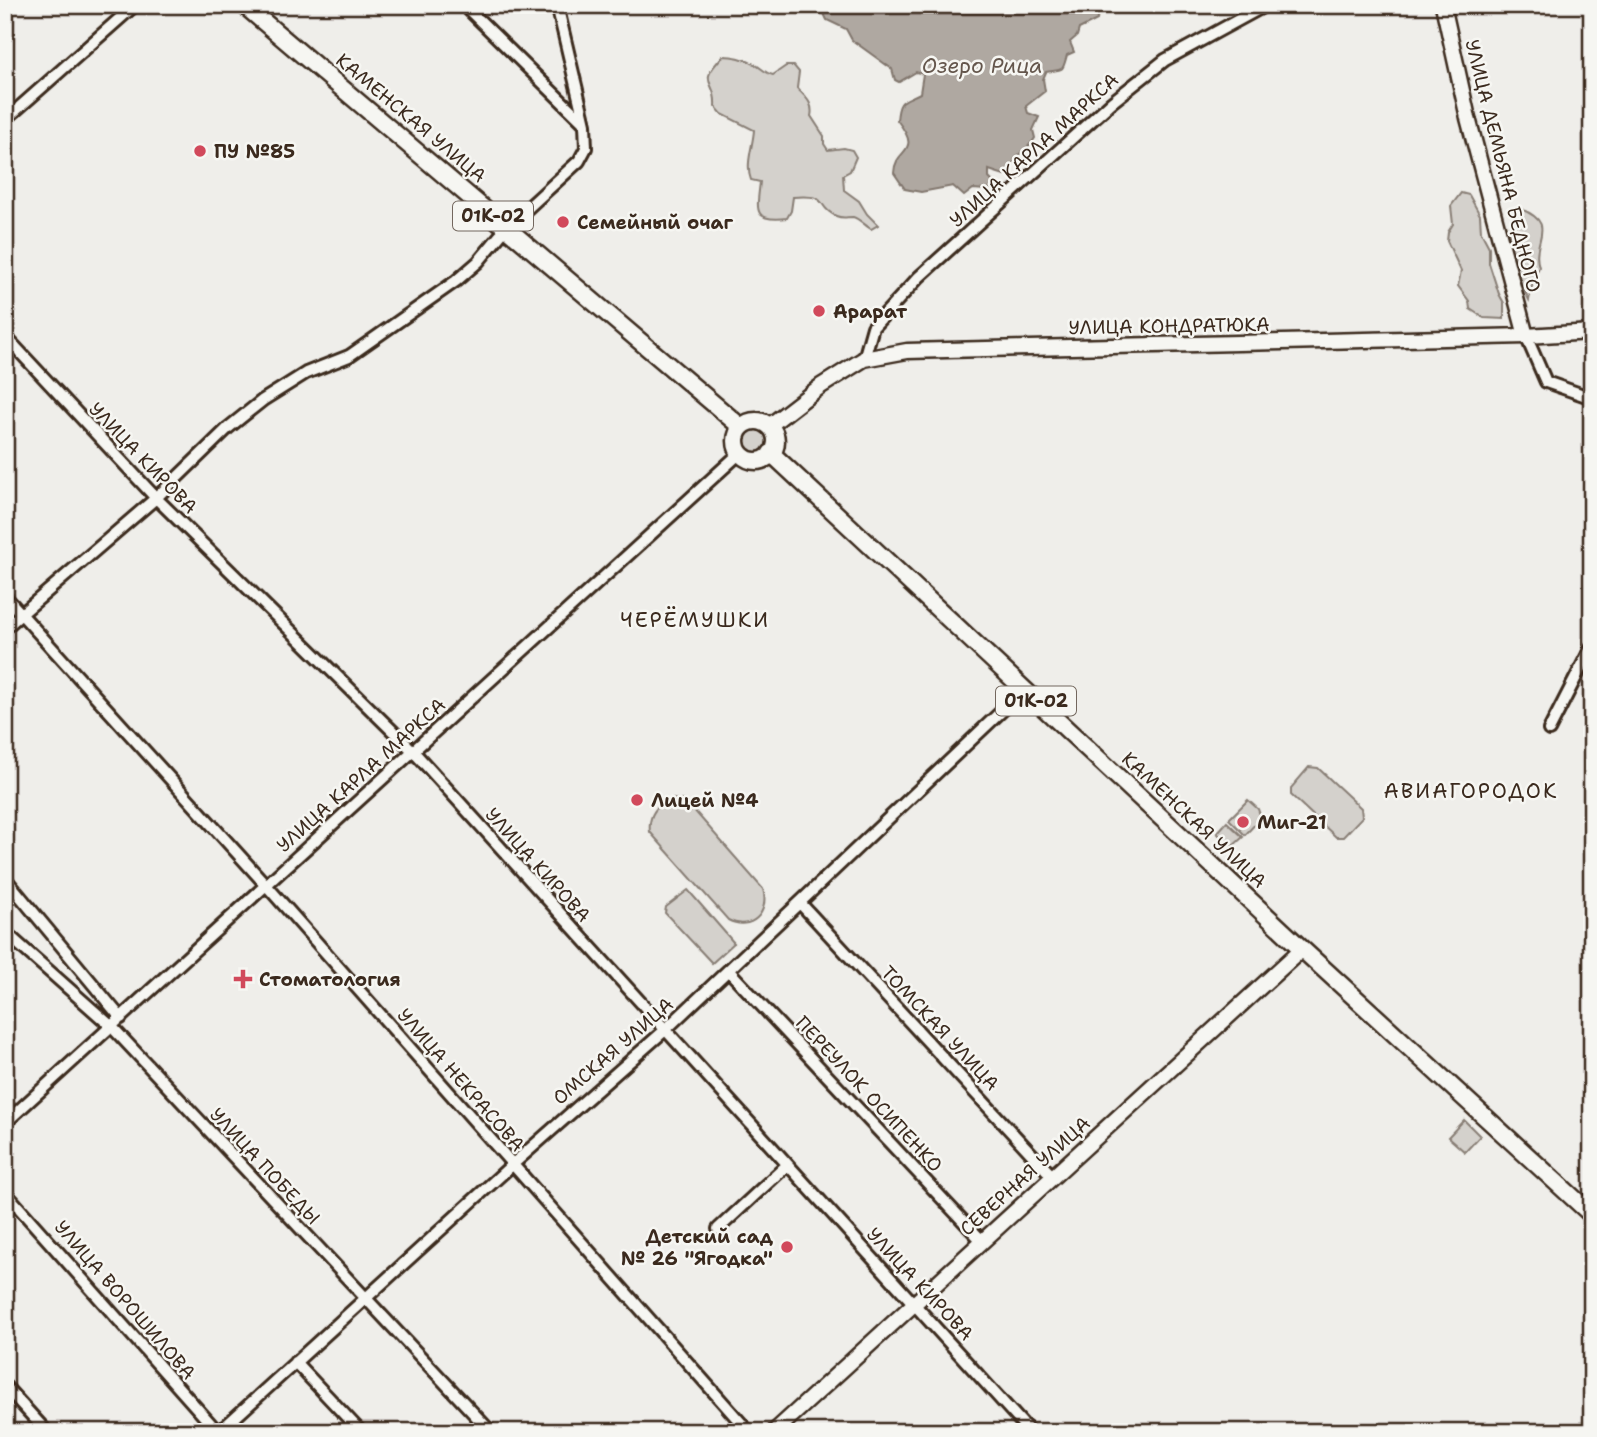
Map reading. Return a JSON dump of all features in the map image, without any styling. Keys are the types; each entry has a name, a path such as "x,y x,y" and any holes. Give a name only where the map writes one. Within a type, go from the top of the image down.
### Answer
{"main road":[{"name":"КАМЕНСКАЯ УЛИЦА","path":"244,5 741,427"},
{"path":"758,421 769,426 775,436 771,453 755,461 744,457 736,443 741,427 758,421"},
{"name":"КАМЕНСКАЯ УЛИЦА","path":"771,453 1302,949 1592,1215"}],"street":[{"path":"5,102 9,116 135,5"},
{"path":"464,5 584,124"},
{"path":"5,628 156,498 229,428 263,400 306,373 349,356 457,281 478,262 507,227 579,161 586,148 584,124 557,5"},
{"name":"УЛИЦА КАРЛА МАРКСА","path":"864,359 873,327 919,277 1112,102 1165,60 1266,5"},
{"name":"УЛИЦА ДЕМЬЯНА БЕДНОГО","path":"1443,5 1468,118 1526,336"},
{"name":"УЛИЦА КОНДРАТЮКА","path":"769,426 821,386 864,359 906,351 1526,336 1592,332"},
{"name":"УЛИЦА КИРОВА","path":"5,336 156,498 412,751 1030,1432"},
{"path":"1526,336 1546,383 1592,398"},
{"name":"УЛИЦА КАРЛА МАРКСА","path":"5,1123 740,453"},
{"name":"УЛИЦА НЕКРАСОВА","path":"5,596 266,885 749,1432"},
{"path":"1549,730 1592,646"},
{"name":"ОМСКАЯ УЛИЦА","path":"218,1432 664,1031 1024,690"},
{"path":"5,878 121,1018"},
{"name":"ТОМСКАЯ УЛИЦА","path":"800,903 1053,1177"},
{"name":"УЛИЦА ПОБЕДЫ","path":"5,932 112,1027 491,1432"},
{"name":"СЕВЕРНАЯ УЛИЦА","path":"774,1432 1302,949"},
{"name":"ПЕРЕУЛОК ОСИПЕНКО","path":"729,971 982,1241"},
{"path":"718,1229 786,1166"},
{"name":"УЛИЦА ВОРОШИЛОВА","path":"5,1192 218,1432"},
{"path":"295,1362 361,1432"},
{"path":"5,1386 47,1432"}],"shaded area":[{"path":"723,56 745,60 773,75 786,66 794,66 799,72 797,88 810,104 811,116 824,136 824,144 828,150 852,150 856,157 850,171 843,175 844,190 859,201 878,225 871,229 853,217 836,216 813,197 793,197 787,218 762,216 758,207 760,182 751,180 749,174 754,130 722,114 715,106 715,97 709,82 710,72"},
{"path":"1461,193 1469,195 1480,215 1481,232 1489,247 1489,263 1504,303 1504,319 1484,318 1470,309 1469,301 1458,286 1461,271 1447,241 1453,224 1451,206"},
{"path":"1521,209 1533,215 1541,227 1537,257 1539,267 1529,300 1515,267 1509,240 1513,217"},
{"path":"755,424 767,429 772,441 767,453 755,458 743,453 738,441 743,429"},
{"path":"1309,767 1318,768 1361,808 1362,817 1343,837 1336,837 1291,795 1291,788"},
{"path":"672,799 686,801 763,889 764,906 757,918 744,924 728,920 650,832 654,811"},
{"path":"1248,800 1258,809 1261,818 1245,835 1229,819"},
{"path":"1227,822 1243,837 1232,847 1217,833"},
{"path":"688,890 734,943 712,963 665,913 666,907"},
{"path":"1464,1120 1480,1136 1465,1152 1448,1137"}],"water":[{"name":"Озеро Рица","path":"820,5 1102,5 1097,20 1079,29 1077,36 1070,42 1074,52 1067,55 1063,67 1046,72 1043,79 1045,91 1026,106 1028,113 1039,117 1033,130 1035,138 1032,143 1015,160 1011,171 1004,175 989,170 993,187 986,190 973,189 964,196 953,186 921,192 905,189 894,173 899,158 908,145 905,131 897,120 898,113 903,102 920,93 923,74 916,72 899,82 895,80 892,69 852,40 846,29 827,20"}],"place":[{"name":"ПУ №85","path":"200,151"},
{"name":"Семейный очаг","path":"563,222"},
{"name":"Арарат","path":"819,311"},
{"name":"Лицей №4","path":"637,800"},
{"name":"Миг-21","path":"1243,822"},
{"name":"Стоматология","path":"243,979"},
{"name":"Детский сад № 26 \"Ягодка\"","path":"787,1247"}],"district":[{"name":"ЧЕРЁМУШКИ","path":"695,620"},
{"name":"АВИАГОРОДОК","path":"1471,791"}]}
